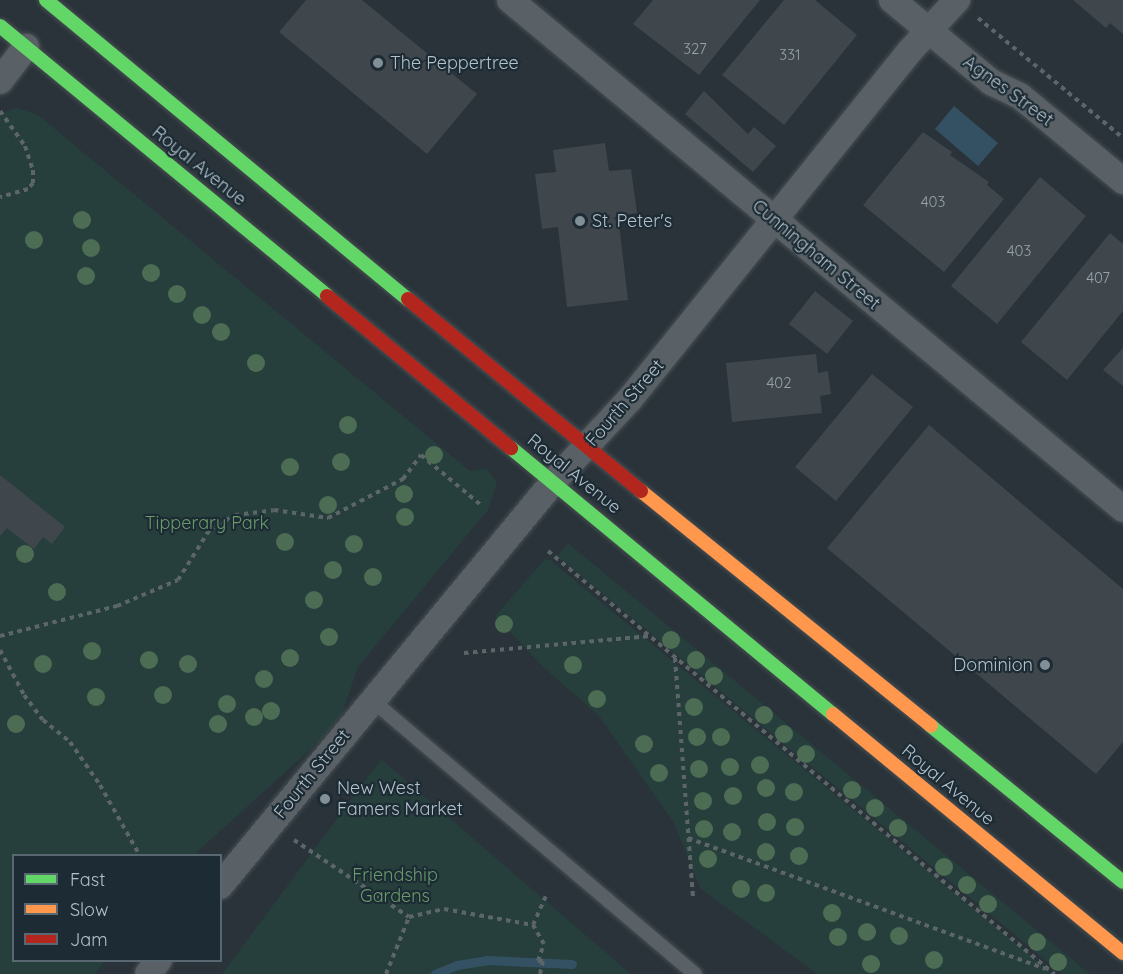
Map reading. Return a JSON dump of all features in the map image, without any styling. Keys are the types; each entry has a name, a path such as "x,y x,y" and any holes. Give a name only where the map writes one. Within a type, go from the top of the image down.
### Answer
{"main road":[{"name":"Royal Avenue","path":"52,3 587,447 1123,882"},
{"name":"Royal Avenue","path":"0,26 555,481 1123,953"}],"street":[{"name":"Cunningham Street","path":"510,0 1123,509"},
{"name":"Agnes Street","path":"892,0 991,82 1020,96 1123,181"},
{"name":"Fourth Street","path":"222,884 555,481 630,399 928,30 964,6"},
{"path":"0,81 26,47"},
{"path":"148,974 157,962"}],"lane":[{"path":"373,701 692,973"}],"path":[{"path":"964,6 1123,138"},
{"path":"0,197 28,189 33,183 25,146 1,112"},
{"path":"0,636 117,606 178,580 210,529 235,515 274,510 328,518 403,479 421,455 481,505"},
{"path":"548,551 1054,974"},
{"path":"464,653 650,636"},
{"path":"0,650 24,696 43,720 70,742 100,785 139,854"},
{"path":"675,657 693,897"},
{"path":"271,825 409,917 444,909 533,925 544,944 538,961 543,962 540,974"},
{"path":"688,838 1050,970"},
{"path":"533,925 548,892"},
{"path":"386,974 409,917"}],"green space":[{"name":"Tipperary Park","path":"18,108 38,115 470,471 487,468 497,483 488,510 358,667 342,714 324,737 195,854 12,854 12,962 104,962 95,974 0,974 0,113"},
{"path":"568,543 1090,974 1062,974 557,556"},
{"path":"545,559 550,560 1053,974 817,974 700,888 674,823 599,716 542,666 495,616"},
{"name":"Friendship Gardens","path":"381,759 631,974 222,974"}],"water":[{"path":"954,106 998,143 978,166 935,129"}],"building":[{"name":"The Peppertree","path":"306,0 362,0 477,94 427,154 279,32"},
{"path":"653,0 760,0 699,75 633,24"},
{"path":"784,0 815,0 857,35 784,125 722,75"},
{"path":"1073,0 1123,0 1123,34 1110,23 1106,28"},
{"path":"704,91 748,134 754,127 776,146 753,172 685,114"},
{"path":"923,132 952,152 950,155 989,182 987,185 1004,199 944,272 863,205"},
{"name":"St. Peter's","path":"605,143 609,171 631,169 637,213 618,216 628,300 567,307 558,227 542,229 535,174 556,172 553,150"},
{"path":"1040,177 1086,216 997,324 951,286"},
{"path":"1110,233 1123,244 1123,311 1067,380 1021,342"},
{"path":"815,291 853,321 827,354 789,324"},
{"path":"1123,348 1123,386 1103,370"},
{"path":"816,354 818,373 828,371 831,394 820,396 822,413 732,422 726,363"},
{"path":"872,374 913,407 836,501 795,467"},
{"name":"Dominion","path":"929,425 1123,589 1123,742 1096,774 827,548"},
{"path":"0,475 65,527 52,544 43,537 34,549 7,528 0,536"}],"waterway":[{"path":"435,974 457,965 487,960 572,964"}],"traffic: fast":[{"path":"46,0 408,299"},
{"path":"0,26 327,296"},
{"path":"511,448 833,714"},
{"path":"931,726 1123,882"}],"traffic: slow":[{"path":"641,491 931,726"},
{"path":"833,714 1123,953"}],"traffic: jam":[{"path":"327,296 511,448"},
{"path":"408,299 641,491"}],"place":[{"name":"The Peppertree","path":"378,63"},
{"name":"St. Peter's","path":"580,221"},
{"name":"Dominion","path":"1045,665"},
{"name":"New West Famers Market","path":"325,799"}]}
